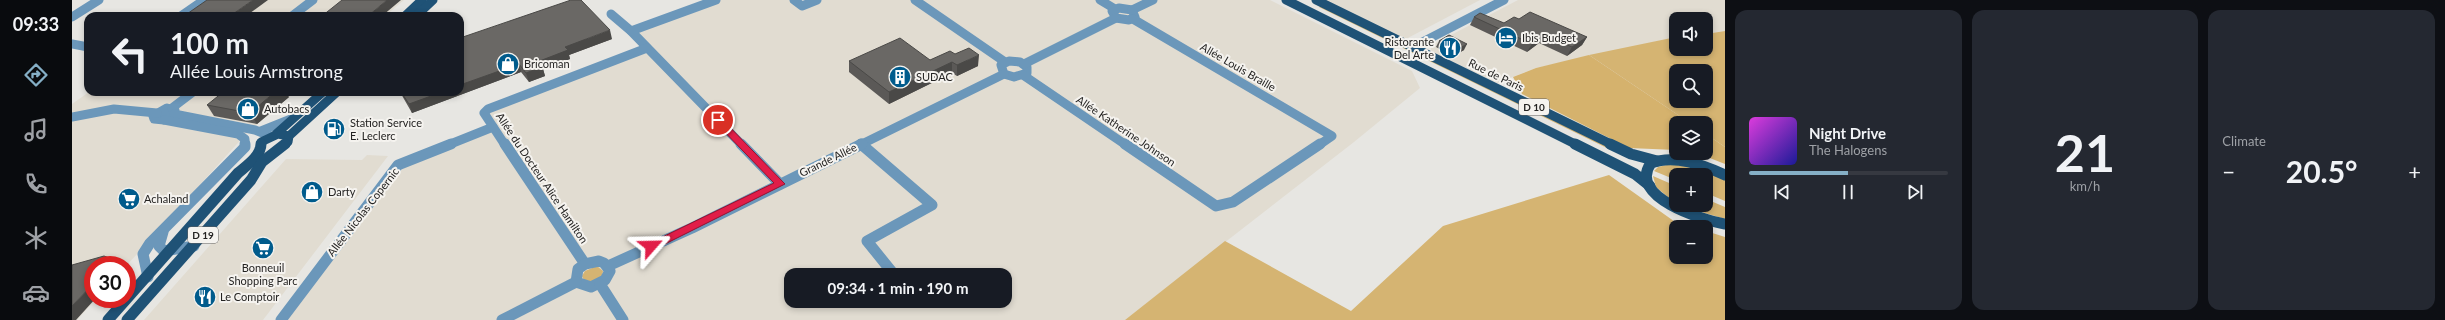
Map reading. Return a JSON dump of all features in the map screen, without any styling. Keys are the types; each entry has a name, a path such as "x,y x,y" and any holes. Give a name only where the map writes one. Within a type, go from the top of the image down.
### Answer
{"main road":[{"path":"411,12 428,1 437,0"},
{"name":"D 10","path":"1286,0 1635,174 1650,186"},
{"name":"D 10","path":"1316,0 1413,47"},
{"path":"419,12 428,1"},
{"name":"Rue de Paris","path":"1413,47 1631,154 1657,161 1682,160 1697,163 1725,175"},
{"path":"318,96 296,116 269,134 262,142 261,148 265,150 278,149 288,142 289,136 333,96"},
{"path":"269,134 284,134 289,136"},
{"name":"D 19","path":"108,320 148,277 261,148"},
{"name":"D 19","path":"127,320 251,180 262,162 278,149"},
{"path":"1657,161 1648,166 1646,170 1646,178 1650,186 1658,195 1679,210 1701,219 1725,224"}],"street":[{"path":"72,17 99,0"},
{"path":"187,12 204,0"},
{"path":"297,12 313,0"},
{"path":"631,31 716,0"},
{"path":"794,0 802,6 817,0"},
{"path":"915,0 1005,62 1015,61 1024,64 1028,70 1024,75"},
{"path":"1100,0 1124,21 1153,0"},
{"path":"1413,47 1504,0"},
{"path":"1024,64 1123,8 1132,15"},
{"path":"611,14 631,31 780,184"},
{"name":"Allée Louis Braille","path":"1132,15 1332,136 1234,202 1216,206"},
{"path":"72,44 84,46"},
{"name":"Allée du Docteur Alice Hamilton","path":"585,264 484,113 488,109 647,48"},
{"path":"1004,74 1000,68 1005,62"},
{"name":"Grande Allée","path":"608,266 780,184 1004,74 1014,77 1024,75"},
{"name":"Allée Katherine Johnson","path":"1024,75 1216,206"},
{"path":"164,120 189,96"},
{"path":"72,117 99,109 116,108 157,112 173,111 269,134 279,125 296,116"},
{"path":"148,277 143,254 150,243 245,147 246,139 238,134 154,119 153,116 157,112"},
{"name":"Allée Nicolas Copernic","path":"281,320 398,165 493,127"},
{"path":"861,144 932,205 867,241 889,268"},
{"path":"165,229 159,240 159,246 162,250 170,251 194,246"},
{"path":"599,262 608,266 609,276 600,284 586,287 576,282 576,272 585,264 599,262"},
{"path":"502,320 576,282"},
{"path":"600,284 623,320"}],"shaded area":[{"path":"220,0 404,0 390,12 203,12"},
{"path":"714,0 793,0 797,3 806,0 1270,0 1412,71 1420,88 1354,142 1125,320 279,320 397,165 491,127 482,112 646,50 629,31"},
{"path":"1321,0 1480,0 1404,40"},
{"path":"1518,0 1725,0 1725,31 1713,33 1713,12 1669,12 1669,39 1536,68 1497,83 1432,52 1430,46"},
{"path":"1322,5 1613,148 1611,150 1319,7"},
{"path":"1725,31 1725,147 1713,139 1713,116 1680,116 1589,55 1669,38 1669,56 1713,56 1713,33"},
{"path":"1589,55 1680,116 1669,116 1669,150 1629,148 1522,94 1513,77 1536,68"},
{"name":"Achaland","path":"84,96 290,96 246,134 135,256 84,256 84,308 88,308 77,320 72,320 72,104"},
{"path":"1713,139 1725,147 1725,164 1713,159"},
{"name":"Bonneuil Shopping Parc","path":"367,155 388,156 263,320 144,320 286,159 362,160"},
{"path":"1675,163 1692,168 1669,168 1669,177 1654,171 1658,167"},
{"path":"1713,174 1725,178 1725,201 1713,196"},
{"path":"1609,175 1672,220 1669,220 1669,264 1713,264 1713,233 1725,237 1725,320 1125,320 1225,241 1351,311 1443,226"},
{"path":"1653,176 1669,183 1669,198 1656,187"},
{"path":"1713,202 1725,207 1725,219 1702,212 1713,212"},
{"path":"597,266 603,271 602,276 594,282 584,280 582,276 585,271"}],"building":[{"path":"207,0 253,0 236,12 190,12"},
{"path":"342,0 387,0 373,12 327,12"},
{"name":"Bricoman","path":"571,0 581,0 610,30 565,47 568,50 537,62 542,67 526,73 519,64 464,84 464,37"},
{"path":"1530,12 1587,37 1572,47 1544,35 1532,44 1474,17 1480,13 1504,23 1514,17 1519,19"},
{"path":"1449,35 1467,44 1456,50 1439,41"},
{"path":"900,38 930,60 950,51 955,54 969,48 979,55 957,65 952,62 889,92 849,61"},
{"path":"218,96 270,96 250,113 207,105"},
{"path":"404,96 431,96 409,104"},
{"path":"84,262 84,293 72,306 72,265"}],"place":[{"name":"Ibis Budget","path":"1506,38"},
{"name":"Ristorante Del Arte","path":"1450,48"},
{"name":"Bricoman","path":"508,64"},
{"name":"SUDAC","path":"900,77"},
{"name":"Autobacs","path":"248,109"},
{"name":"Station Service E. Leclerc","path":"334,129"},
{"name":"Darty","path":"312,192"},
{"name":"Achaland","path":"129,199"},
{"name":"Bonneuil Shopping Parc","path":"263,248"},
{"name":"Le Comptoir","path":"205,297"}],"route":[{"path":"651,246 692,228 780,184 718,120"}]}
